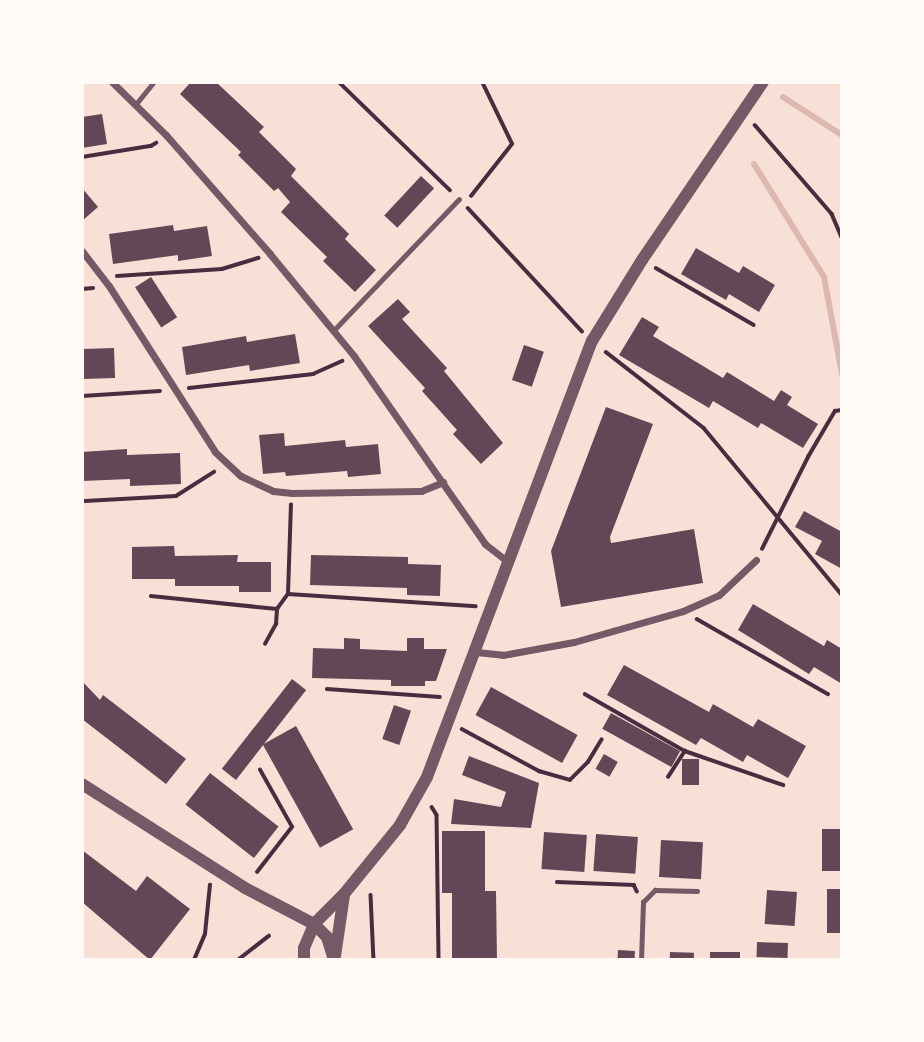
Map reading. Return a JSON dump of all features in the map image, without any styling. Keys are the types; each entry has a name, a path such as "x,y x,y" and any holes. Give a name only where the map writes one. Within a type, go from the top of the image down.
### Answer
{"street":[{"path":"111,82 166,135 270,254 354,356 485,544 508,562"},
{"path":"304,960 304,948 314,924 344,894 413,806 476,652 592,341 642,260 763,82"},
{"path":"82,251 103,277 206,440 226,464 255,484 273,491 421,491 443,482"},
{"path":"476,652 503,655 574,642 683,611 719,595 756,560"},
{"path":"82,784 245,888 314,924 327,937 334,960"},
{"path":"334,960 344,894"}],"lane":[{"path":"136,104 154,82"},
{"path":"333,331 458,198"},
{"path":"641,960 643,902 655,890 697,891"}],"path":[{"path":"464,205 512,145 482,82"},
{"path":"755,125 832,214 842,237"},
{"path":"82,158 151,146 166,135"},
{"path":"103,277 222,269 270,254"},
{"path":"655,268 754,325"},
{"path":"592,341 704,428 842,595"},
{"path":"82,396 313,374 354,356"},
{"path":"756,560 835,411 842,410"},
{"path":"85,500 176,496 214,472"},
{"path":"265,644 276,624 277,609 288,594 291,504"},
{"path":"288,594 478,606"},
{"path":"151,596 277,609"},
{"path":"683,611 828,694"},
{"path":"327,689 442,698"},
{"path":"585,694 685,751 783,785"},
{"path":"461,729 539,771 570,780 588,762 601,740"},
{"path":"668,777 685,751"},
{"path":"257,872 292,827 260,770"},
{"path":"432,807 437,816 439,960"},
{"path":"557,882 634,885 643,902"},
{"path":"194,960 205,934 210,886"},
{"path":"371,895 374,960"},
{"path":"238,960 269,936"}],"building":[{"path":"191,82 216,82 264,127 259,132 296,169 291,176 349,234 345,239 376,270 355,292 323,261 327,257 281,212 290,202 278,188 274,191 238,155 241,152 180,94"},
{"path":"102,114 107,144 82,148 82,117"},
{"path":"421,176 434,188 397,228 384,215"},
{"path":"82,188 98,207 82,221"},
{"path":"173,225 174,231 207,226 212,256 178,261 178,255 113,264 109,234"},
{"path":"696,248 739,273 743,266 775,285 759,312 729,294 726,300 681,274"},
{"path":"151,277 177,317 161,328 135,287"},
{"path":"398,299 410,312 402,319 447,368 444,371 503,443 481,464 453,434 457,430 422,391 425,388 368,326"},
{"path":"642,317 659,327 653,336 723,378 727,372 774,401 781,390 792,397 787,405 818,424 803,448 761,423 758,428 713,401 709,408 619,355"},
{"path":"295,334 300,363 250,371 249,365 186,375 182,347 246,336 247,342"},
{"path":"524,345 544,352 532,387 512,380"},
{"path":"114,348 115,378 83,379 82,349"},
{"path":"606,407 653,424 610,537 611,543 694,529 703,583 561,607 551,551"},
{"path":"284,433 285,446 345,440 346,447 378,444 381,474 348,477 347,471 286,476 285,472 263,474 259,435"},
{"path":"127,449 127,455 180,453 181,484 130,486 130,479 82,481 82,452"},
{"path":"804,511 842,532 842,569 815,554 822,541 795,527"},
{"path":"174,546 175,556 238,555 237,562 271,562 271,592 239,592 239,586 175,586 175,579 132,579 132,547"},
{"path":"311,555 408,557 408,564 441,565 440,596 407,595 407,588 310,585"},
{"path":"753,604 824,646 827,640 842,649 842,684 814,667 809,674 738,630"},
{"path":"344,638 360,639 360,649 407,651 407,638 424,638 424,649 447,649 436,681 425,681 425,686 391,686 391,680 312,678 313,648 344,649"},
{"path":"624,665 709,712 713,704 753,727 758,719 806,746 788,778 747,755 743,762 701,738 696,745 607,695"},
{"path":"292,679 306,690 236,780 222,769"},
{"path":"82,681 100,700 103,695 186,759 166,784 82,719"},
{"path":"491,687 578,735 562,763 475,715"},
{"path":"394,705 411,711 399,745 382,739"},
{"path":"611,713 680,751 671,767 602,729"},
{"path":"296,726 353,829 320,848 263,744"},
{"path":"604,754 618,762 609,777 596,769"},
{"path":"469,756 539,783 531,828 451,824 454,799 501,807 506,792 462,775"},
{"path":"682,759 699,759 699,785 682,785"},
{"path":"210,773 279,827 254,858 185,805"},
{"path":"822,829 842,829 842,871 822,871"},
{"path":"442,831 485,831 485,891 496,891 497,960 452,960 452,893 442,893"},
{"path":"544,832 587,835 584,872 541,869"},
{"path":"596,834 638,837 635,874 593,871"},
{"path":"661,840 703,842 701,879 659,877"},
{"path":"82,850 136,891 147,876 190,909 150,960 82,902"},
{"path":"827,889 842,889 842,933 827,933"},
{"path":"767,890 797,892 795,926 765,924"},
{"path":"757,942 788,943 787,958 756,957"},
{"path":"618,950 635,951 634,960 617,960"},
{"path":"670,952 694,953 694,960 670,960"},
{"path":"710,952 740,952 740,960 710,960"}],"waterway":[{"path":"783,97 842,135"},
{"path":"754,164 824,277 842,374"}]}
